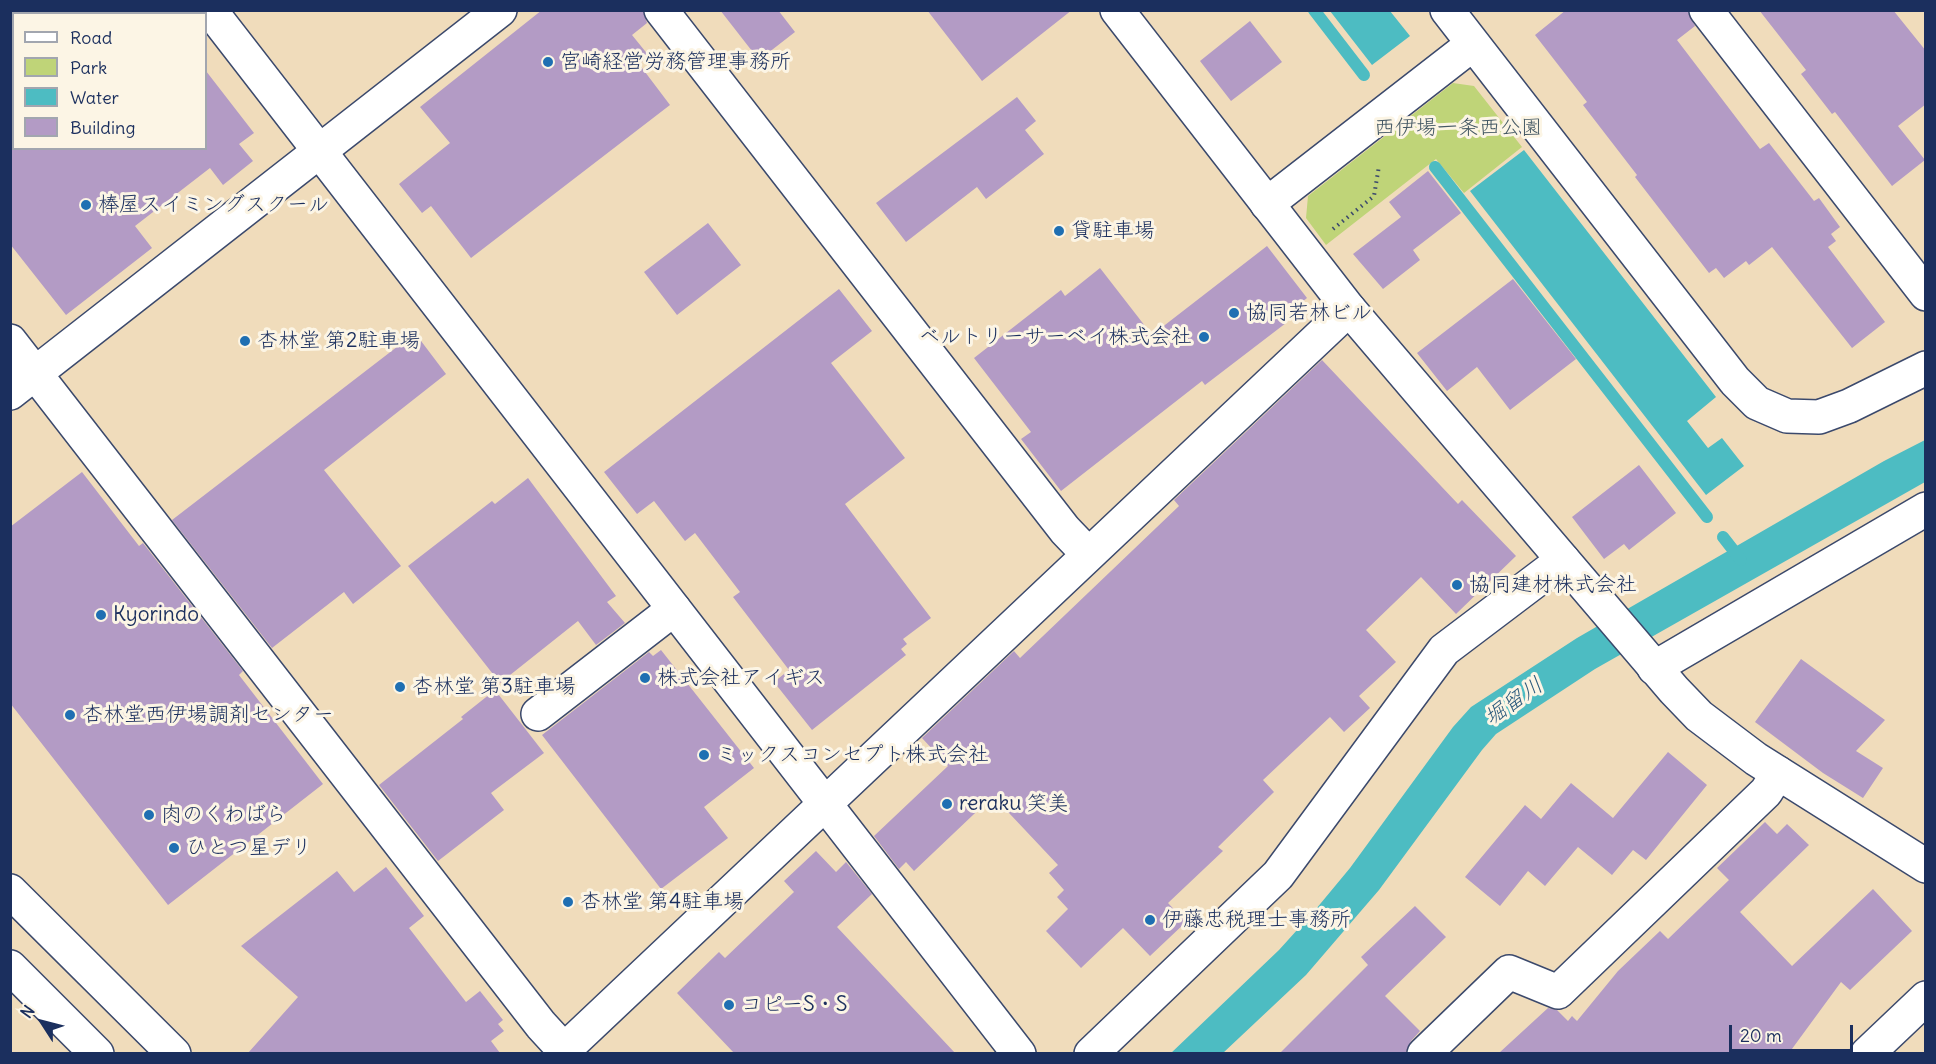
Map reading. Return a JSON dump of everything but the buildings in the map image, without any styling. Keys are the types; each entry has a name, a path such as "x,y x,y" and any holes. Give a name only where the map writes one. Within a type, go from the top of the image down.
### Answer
{"street":[{"path":"210,10 1019,1053"},
{"path":"23,383 500,10"},
{"path":"662,10 1065,530 1088,554"},
{"path":"1117,10 1349,309 1599,603 1699,716 1726,739 1926,866"},
{"path":"1447,10 1735,381 1757,403 1787,416 1818,417 1849,406 1926,368"},
{"path":"1706,10 1926,294"},
{"path":"1267,204 1473,44"},
{"path":"10,341 23,383 562,1052 1349,309"},
{"path":"1651,663 1926,509"},
{"path":"1091,1053 1278,875 1444,650 1563,560"},
{"path":"538,714 674,609"},
{"path":"1424,1053 1509,972 1558,992 1766,792 1778,773"},
{"path":"10,891 174,1053"},
{"path":"10,967 97,1053"},
{"path":"1867,1053 1926,998"}],"path":[{"path":"1304,252 1374,195 1380,160"}],"green space":[{"name":"西伊場一条西公園","path":"1453,83 1474,86 1522,147 1464,193 1436,159 1326,245 1306,218 1308,196"}],"water":[{"path":"1330,11 1390,11 1410,36 1372,65"},
{"path":"1524,150 1716,397 1687,421 1708,448 1722,438 1744,466 1706,495 1470,191"},
{"name":"堀留川","path":"1925,440 1925,482 1595,669 1496,734 1379,890 1306,975 1223,1053 1170,1054 1279,950 1316,909 1350,868 1453,727 1471,707 1577,638 1884,461"}],"waterway":[{"path":"1314,10 1364,75"},
{"path":"1435,167 1707,517"},
{"path":"1723,537 1741,560"}],"place":[{"name":"宮崎経営労務管理事務所","path":"548,62"},
{"name":"棒屋スイミングスクール","path":"86,205"},
{"name":"貸駐車場","path":"1059,231"},
{"name":"協同若林ビル","path":"1234,313"},
{"name":"ベルトリーサーベイ株式会社","path":"1204,337"},
{"name":"杏林堂 第2駐車場","path":"245,341"},
{"name":"協同建材株式会社","path":"1457,585"},
{"name":"Kyorindo","path":"101,615"},
{"name":"株式会社アイギス","path":"645,678"},
{"name":"杏林堂 第3駐車場","path":"400,687"},
{"name":"杏林堂西伊場調剤センター","path":"70,715"},
{"name":"ミックスコンセプト株式会社","path":"704,755"},
{"name":"reraku 笑美","path":"947,804"},
{"name":"肉のくわばら","path":"149,815"},
{"name":"ひとつ星デリ","path":"174,848"},
{"name":"杏林堂 第4駐車場","path":"568,902"},
{"name":"伊藤忠税理士事務所","path":"1150,920"},
{"name":"コピーS・S","path":"729,1005"}]}
